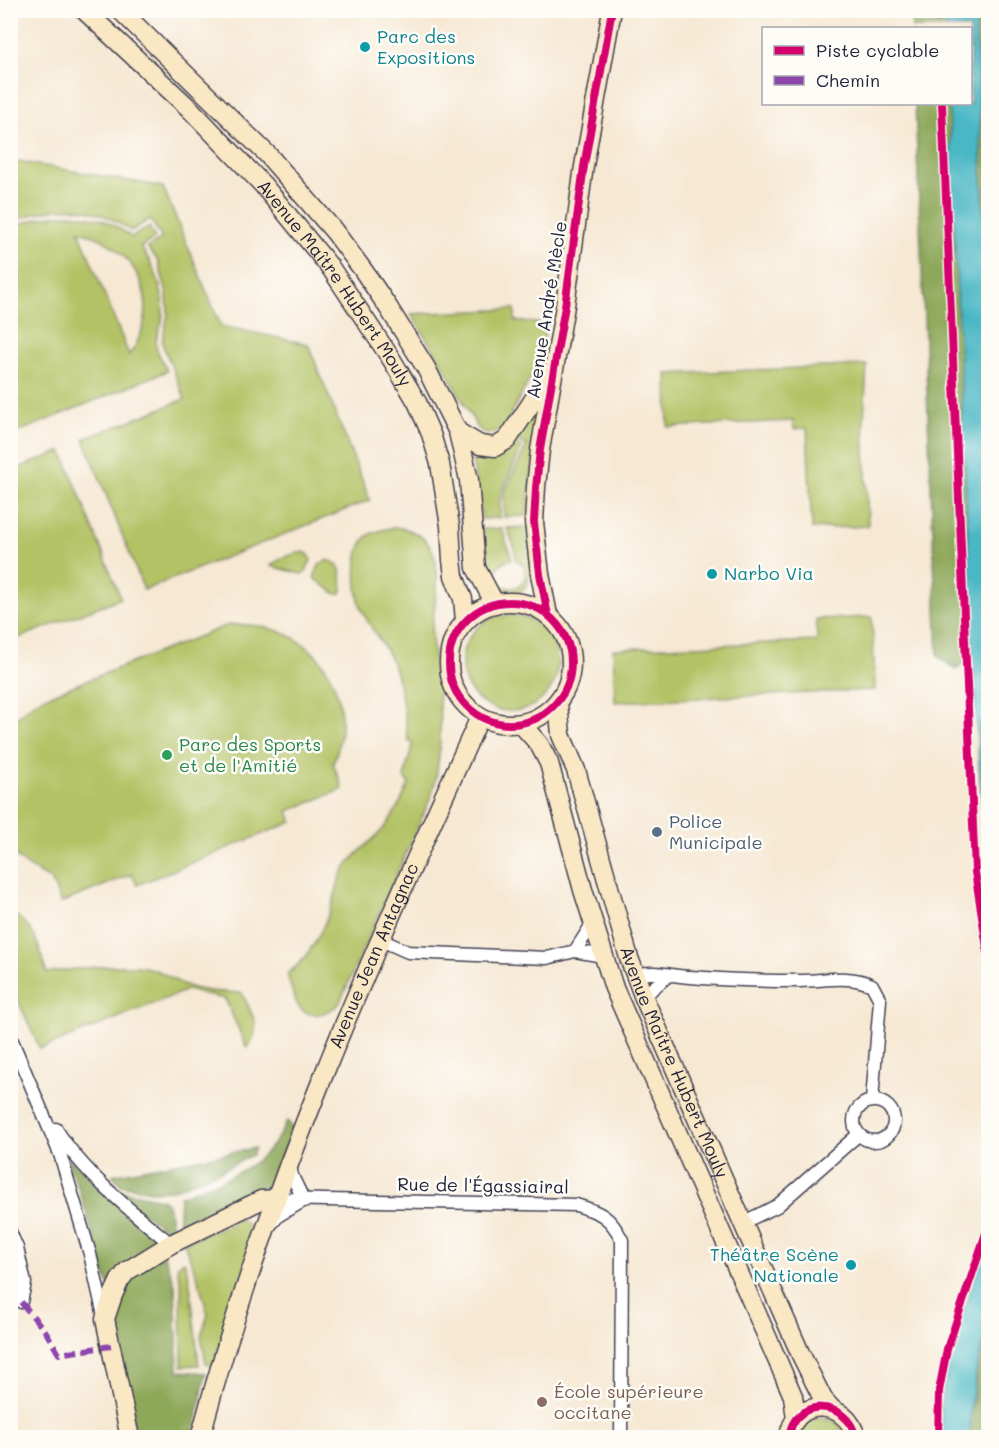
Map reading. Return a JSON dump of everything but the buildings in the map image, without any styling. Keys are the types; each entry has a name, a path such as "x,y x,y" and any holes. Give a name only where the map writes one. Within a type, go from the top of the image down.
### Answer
{"main road":[{"name":"Avenue Maître Hubert Mouly","path":"84,10 190,109 263,184 330,267 392,360 417,402 431,434 440,464 450,525 454,576 464,599 465,621"},
{"name":"Avenue Maître Hubert Mouly","path":"120,10 268,154 334,231 363,270 426,368 458,432 469,480 476,568 495,604"},
{"name":"Avenue André Mècle","path":"548,615 540,574 534,522 536,487 564,316 584,166 612,10"},
{"path":"458,432 480,445 495,447 507,440 554,368"},
{"path":"525,604 540,574"},
{"path":"510,602 525,604 548,615 562,631 571,654 570,676 558,702 535,720 521,724 500,724 480,717 466,705 455,690 450,673 450,654 455,636 465,621 479,610 495,604 510,602"},
{"name":"Avenue Maître Hubert Mouly","path":"558,702 561,735 576,770 644,998 801,1355 823,1399 831,1408 840,1412 856,1434"},
{"name":"Avenue Jean Antagnac","path":"200,1437 217,1373 306,1117 381,940 480,717"},
{"name":"Avenue Maître Hubert Mouly","path":"521,724 539,744 549,763 592,923 635,1039 793,1396 790,1432"},
{"path":"130,1437 105,1319 113,1295 127,1271 171,1244 232,1214 266,1199 276,1199"},
{"path":"232,1214 246,1216 255,1224 263,1237"},
{"path":"790,1432 812,1408 831,1408"}],"street":[{"path":"574,951 592,923"},
{"path":"381,940 408,952 547,958 574,951 603,956"},
{"path":"636,975 648,972 803,981 836,978 861,980 872,985 880,1000 872,1101"},
{"path":"644,998 669,975"},
{"path":"10,1036 60,1154 90,1254 105,1319"},
{"path":"34,1095 69,1150 129,1208 171,1244"},
{"path":"872,1101 885,1104 890,1108 894,1118 892,1130 883,1139 870,1140 859,1134 854,1123 861,1106 872,1101"},
{"path":"742,1222 777,1206 859,1134"},
{"path":"263,1237 279,1215 304,1201 291,1176 289,1163"},
{"name":"Rue de l'Égassiairal","path":"276,1199 576,1205 600,1212 614,1226 622,1240 621,1437"},
{"path":"10,1232 25,1283 21,1302"}],"green space":[{"path":"911,11 946,11 946,27 912,27"},
{"path":"975,11 988,11 988,318"},
{"path":"915,105 949,105 973,658 955,669 938,656"},
{"path":"11,160 163,187 221,326 308,344 370,500 144,590 84,439 185,399 162,343 168,314 167,294 158,261 148,248 162,238 150,219 131,231 101,214 72,208 43,212 11,222"},
{"path":"70,214 103,220 132,237 149,227 155,238 141,247 155,273 161,292 163,312 156,345 167,371 11,435 11,228 47,216","holes":["79,231 99,238 116,249 130,263 140,280 145,297 145,316 140,336 129,355"]},
{"path":"515,309 515,321 547,324 542,348 546,350 504,426 496,433 485,434 477,427 411,314"},
{"path":"867,365 864,418 868,526 812,529 807,428 794,429 793,421 668,427 667,374"},
{"path":"540,402 527,516 504,517 504,493 527,445 515,440"},
{"path":"513,443 522,447 500,496 500,518 482,519 470,449"},
{"path":"62,451 121,598 11,641 11,471"},
{"path":"395,527 412,531 426,541 432,550 437,571 432,637 439,708 438,768 431,797 339,1004 325,1013 314,1015 304,1011 297,1004 287,974 302,960 321,932 343,871 388,823 409,784 404,777 413,743 408,740 398,681 389,655 362,610 356,571 360,549 369,535"},
{"path":"528,527 531,559 529,580 525,588 507,596 494,587 499,584 515,588 523,583 525,572 524,566 516,560 514,546 507,528"},
{"path":"483,529 502,529 512,559 500,564 496,576 488,576"},
{"path":"305,552 311,560 305,573 271,566 287,556"},
{"path":"327,560 339,567 342,591 340,594 336,594 314,578 319,565"},
{"path":"510,615 528,618 544,629 555,645 558,663 555,681 544,697 528,708 510,711 492,708 476,697 465,681 462,663 465,645 476,629 492,618"},
{"path":"872,617 875,690 615,702 613,649 817,641 816,619"},
{"path":"228,625 257,626 286,634 303,644 328,672 336,689 340,707 339,745 333,763 343,789 288,811 292,822 137,885 132,874 61,903 51,879 29,867 11,851 11,723 40,699"},
{"path":"11,912 32,932 47,973 98,967 138,966 154,969 193,988 242,993 254,1020 255,1034 252,1041 247,1048 225,999 187,990 40,1049 11,985"},
{"path":"287,1121 293,1128 278,1167 265,1187 248,1200 178,1231 180,1196 228,1177 255,1162 278,1138"},
{"path":"255,1148 252,1155 220,1171 172,1190 151,1191 121,1185 112,1175"},
{"path":"66,1156 165,1241 109,1286 79,1190"},
{"path":"117,1190 161,1199 168,1204 173,1234 137,1209"},
{"path":"241,1219 249,1226 253,1241 213,1367 206,1363 201,1336 208,1314 184,1243"},
{"path":"164,1255 175,1285 178,1371 206,1373 193,1437 142,1437 134,1427 111,1317 128,1275"},
{"path":"184,1261 189,1276 199,1365 182,1366 181,1284 177,1267"},
{"path":"988,1327 983,1437 970,1437 975,1381"},
{"path":"822,1417 837,1423 846,1438 799,1438 807,1423"}],"water":[{"path":"946,11 975,11 988,318 988,895 975,705 949,105 972,105 972,27 946,27"},
{"path":"988,1238 988,1327 979,1358 971,1404 970,1437 941,1437 941,1400 949,1353"}],"marked path":[{"path":"938,10 939,27"},
{"path":"21,1302 46,1332 59,1354 111,1346"}],"cycle path":[{"path":"548,615 540,574 534,522 536,487 540,450 565,306 584,166 612,10"},
{"path":"942,105 975,872 988,954"},
{"path":"510,602 533,607 544,612 553,620 561,629 566,640 571,663 566,686 561,697 553,706 544,714 533,719 510,724 487,719 476,714 467,706 459,697 454,686 449,663 454,640 459,629 467,620 476,612 487,607 510,602"},
{"path":"938,1438 939,1391 947,1349 988,1227"},
{"path":"789,1438 792,1425 800,1415 809,1409 821,1408 843,1415 851,1425 856,1438"}],"place":[{"name":"Parc des Expositions","path":"365,47"},
{"name":"Narbo Via","path":"712,574"},
{"name":"Parc des Sports et de l'Amitié","path":"167,755"},
{"name":"Police Municipale","path":"657,832"},
{"name":"Théâtre Scène Nationale","path":"851,1265"},
{"name":"École supérieure occitane","path":"542,1402"}]}
